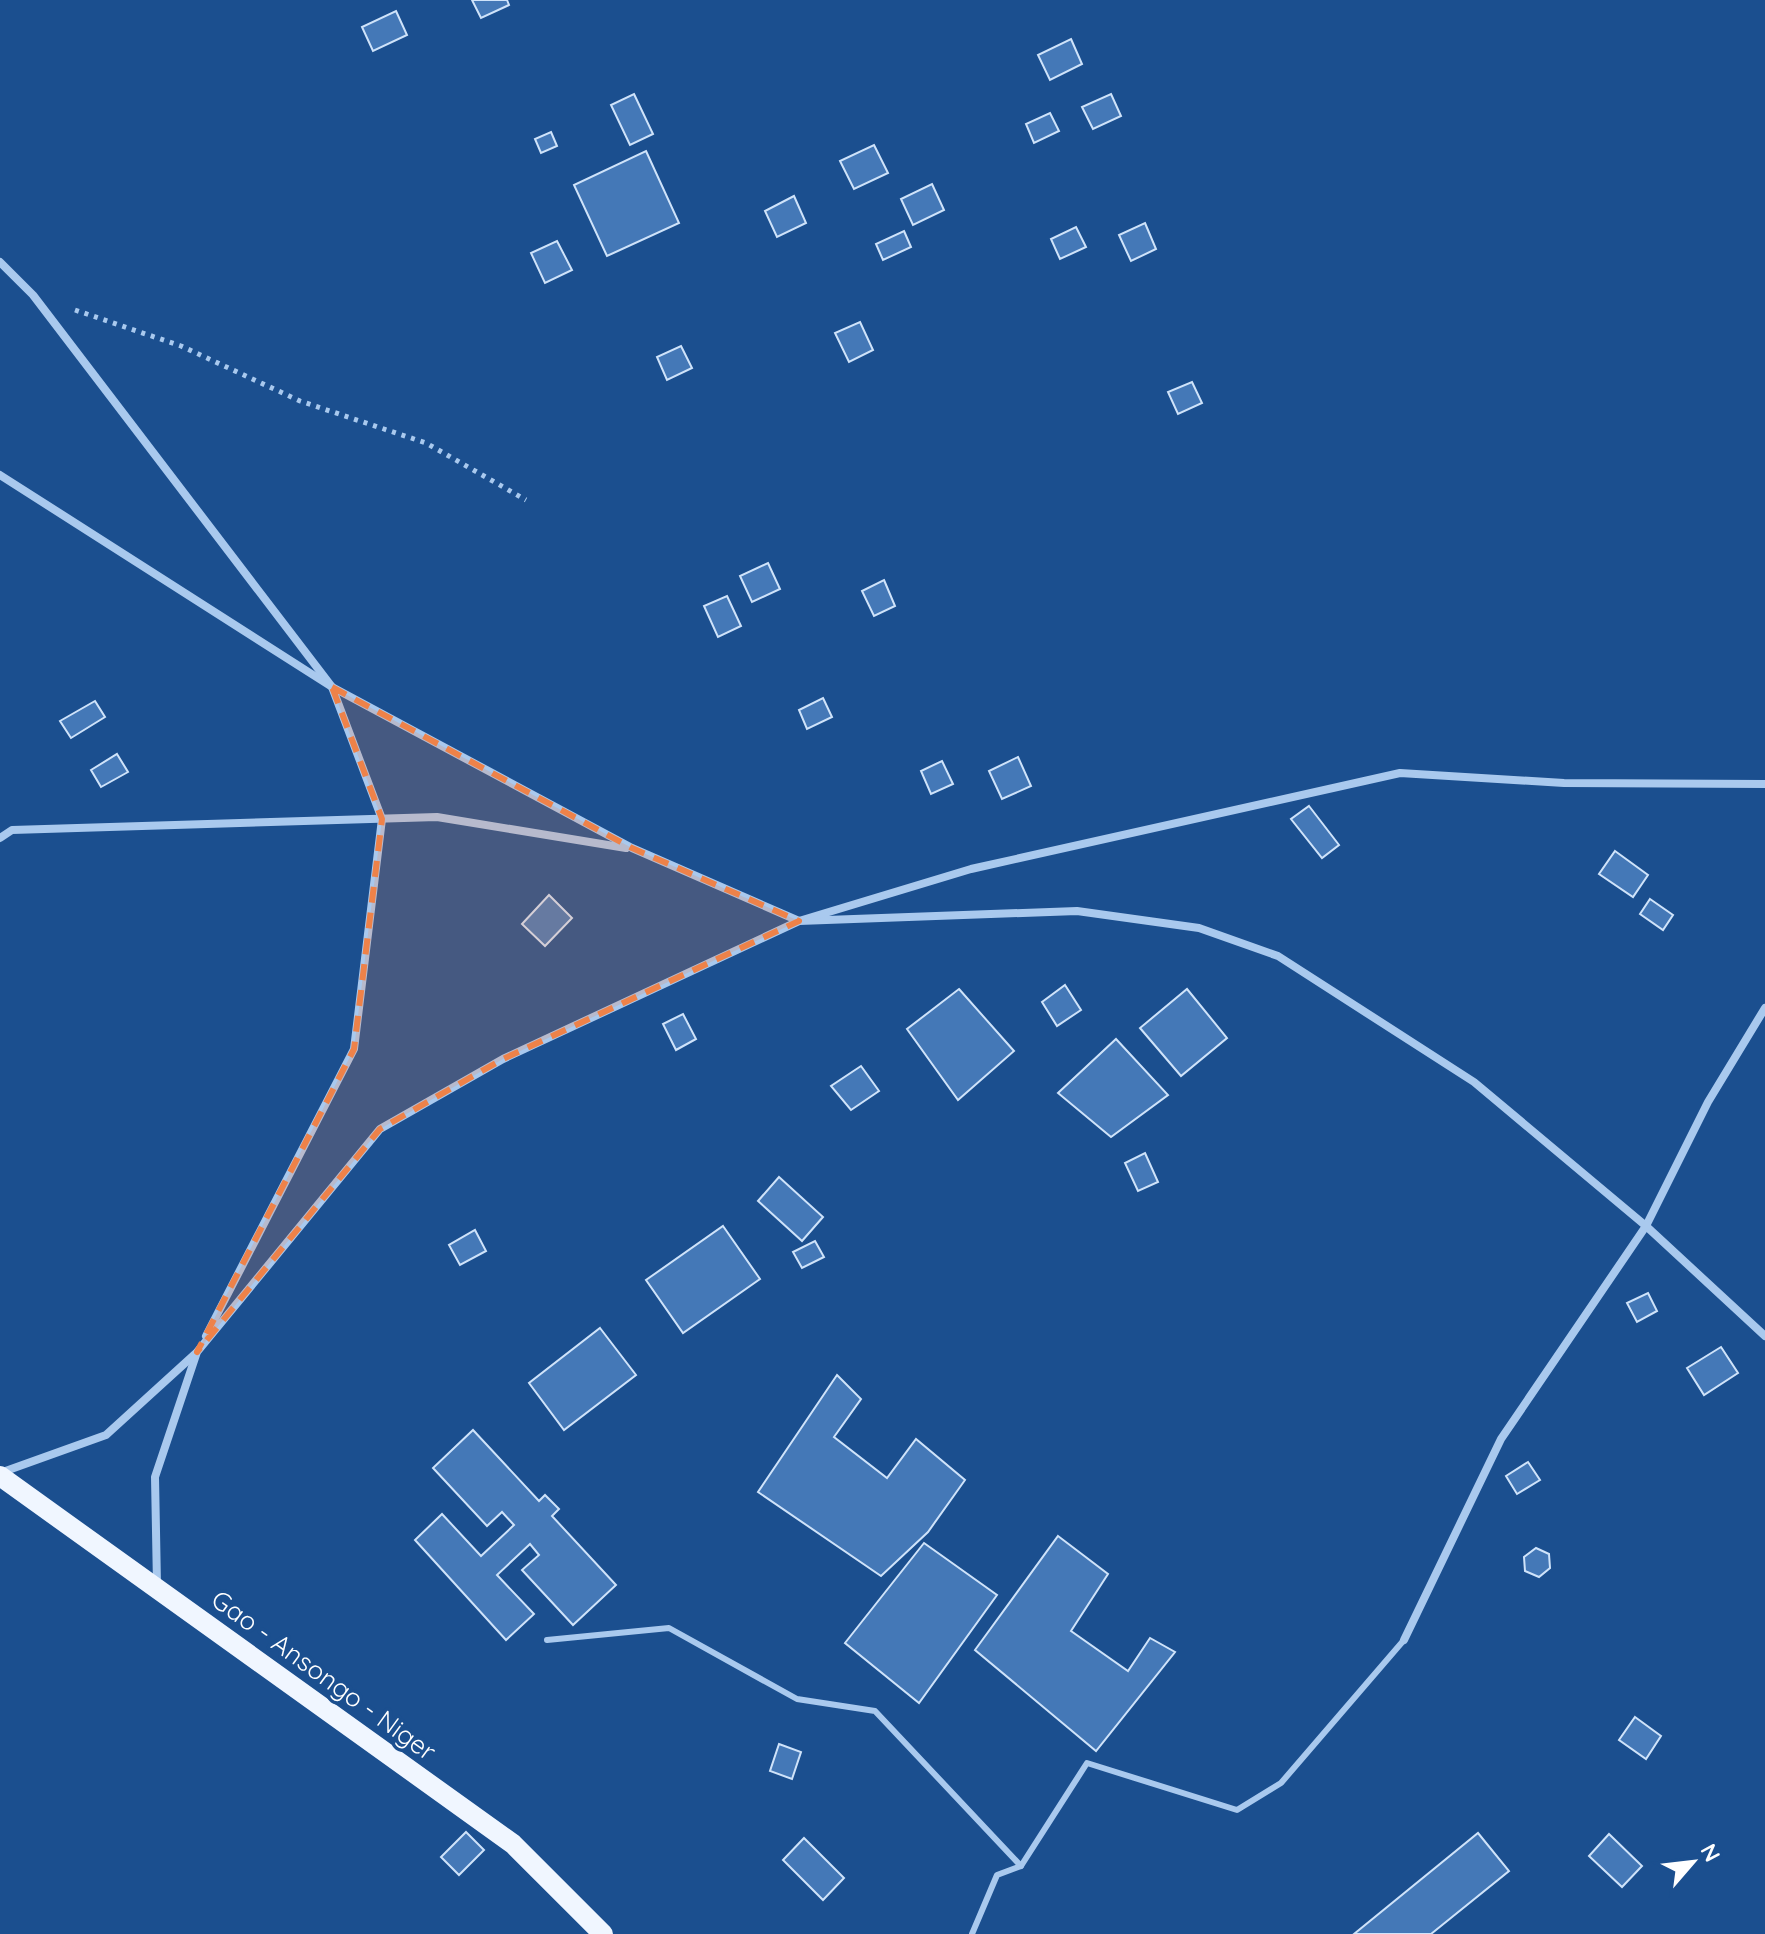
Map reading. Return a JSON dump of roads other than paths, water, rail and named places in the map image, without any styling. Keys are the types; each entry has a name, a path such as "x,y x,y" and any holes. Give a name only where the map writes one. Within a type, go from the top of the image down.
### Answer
{"main road":[{"name":"Gao - Ansongo - Niger","path":"0,1475 513,1844 603,1934"}],"street":[{"path":"0,262 33,295 332,687 382,819 354,1049 197,1352 155,1477 157,1585"},
{"path":"0,475 332,687 632,848 799,921 1077,911 1199,928 1278,956 1474,1082 1646,1226 1765,1336"},
{"path":"0,1475 106,1435 197,1352 380,1129 503,1059 799,921 971,869 1400,773 1564,783 1765,784"},
{"path":"0,838 12,830 437,817 632,848"},
{"path":"1404,1640 1501,1439 1646,1226 1708,1102 1765,1008"}],"lane":[{"path":"547,1640 669,1628 797,1699 875,1711 1021,1866"},
{"path":"972,1934 997,1875 1021,1866 1087,1763 1237,1810 1281,1783 1404,1640"}]}
